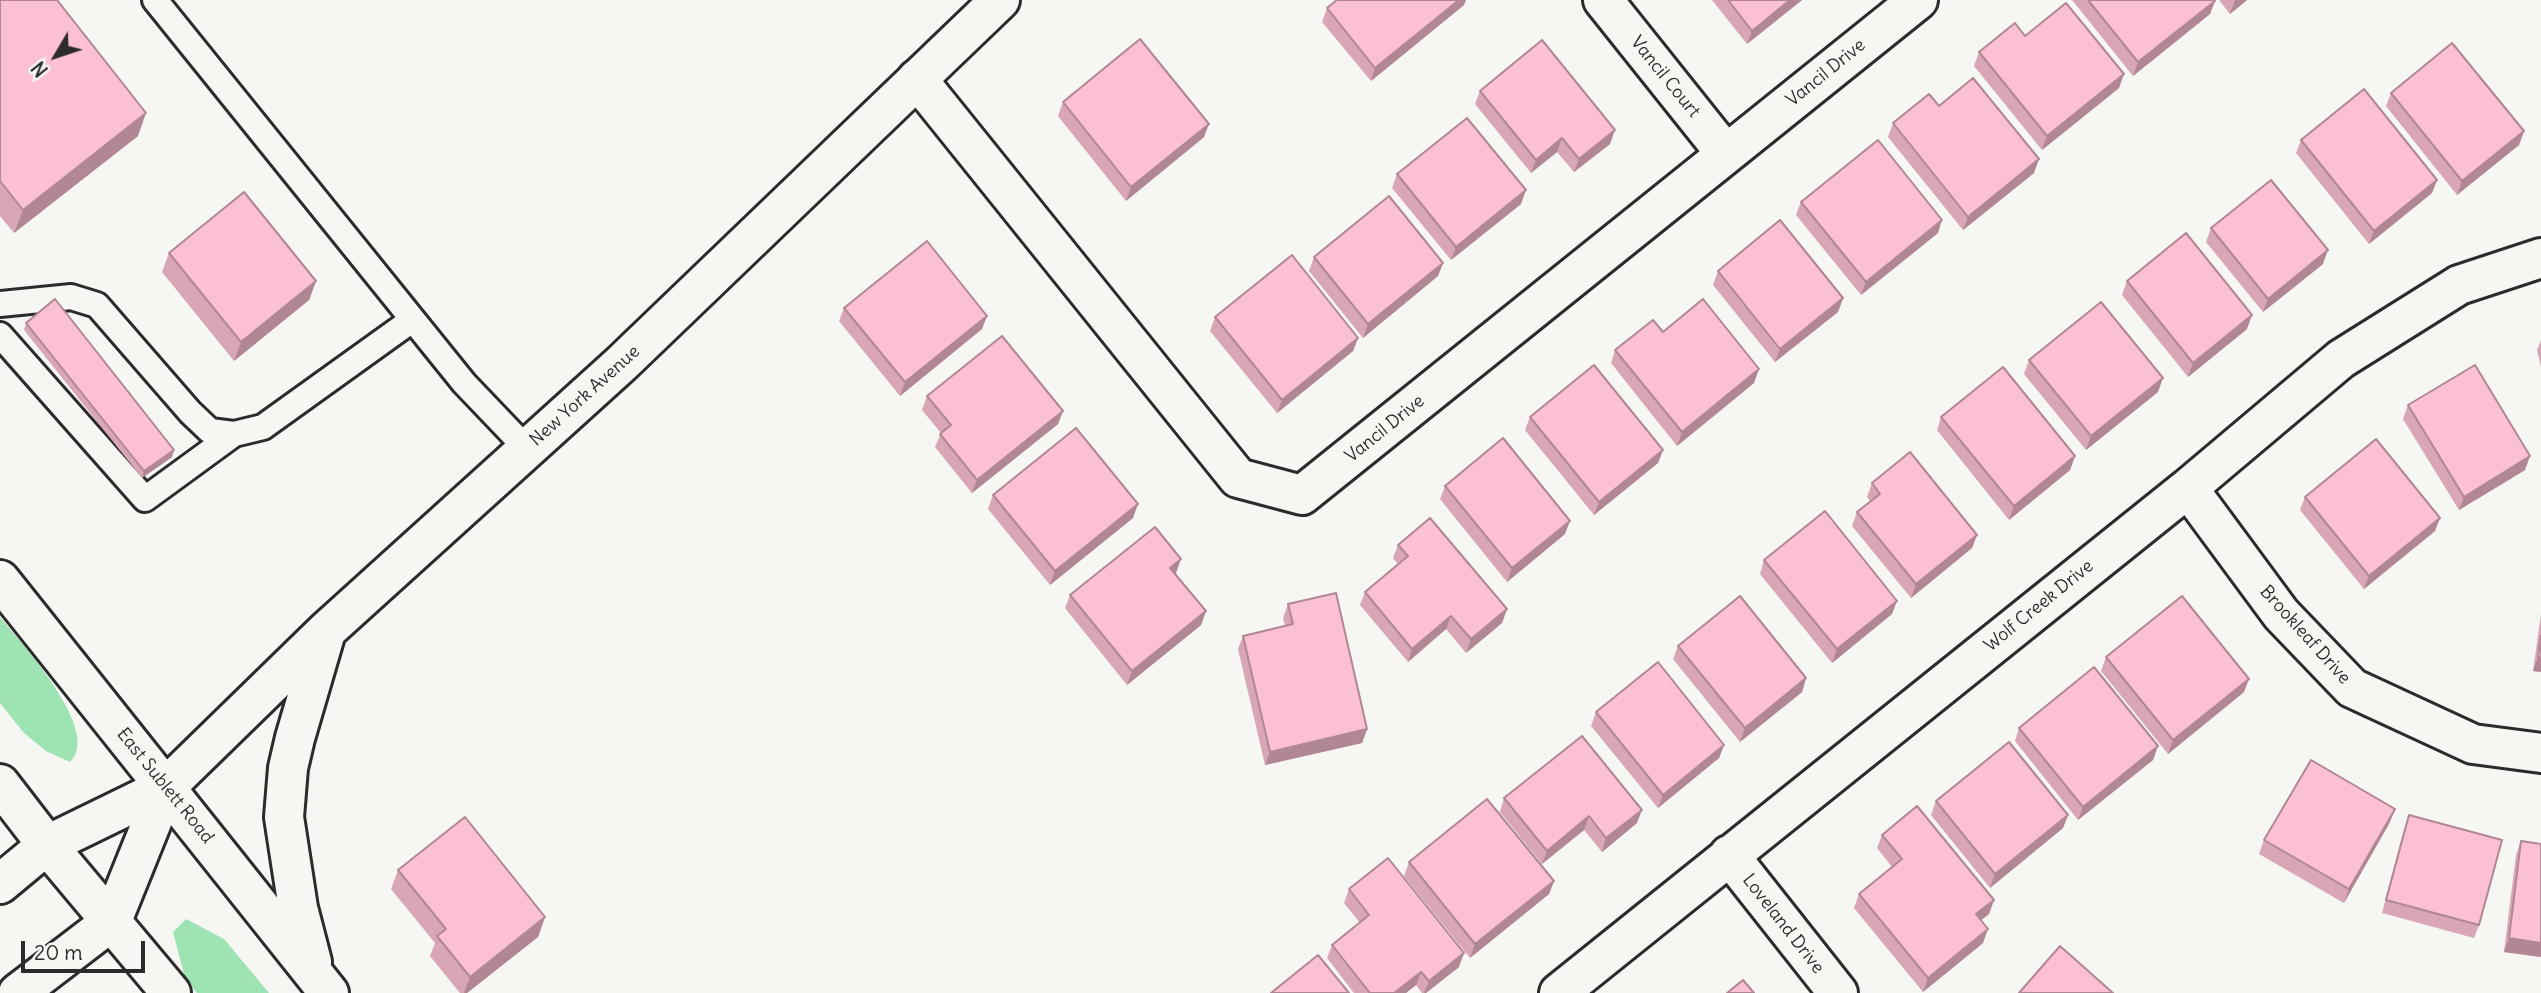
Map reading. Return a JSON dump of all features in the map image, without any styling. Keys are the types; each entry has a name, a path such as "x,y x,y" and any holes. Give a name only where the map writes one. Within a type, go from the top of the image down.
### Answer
{"street":[{"name":"New York Avenue","path":"0,884 47,845 166,787 326,631 621,364 1000,0"},
{"name":"Vancil Court","path":"1603,0 1726,155"},
{"name":"Vancil Drive","path":"917,79 1238,478 1302,495 1918,0"},
{"name":"Wolf Creek Drive","path":"1559,993 2188,488 2341,359 2459,285 2541,258"},
{"name":"Brookleaf Drive","path":"2188,488 2281,614 2352,688 2473,744 2541,753"},
{"name":"East Sublett Road","path":"0,580 322,984"},
{"path":"322,984 298,908 284,817 288,768 326,631"},
{"path":"0,784 47,845 171,993"},
{"name":"New York Avenue","path":"113,921 166,787"},
{"name":"Loveland Drive","path":"1729,855 1838,993"},
{"path":"18,993 113,921"}],"lane":[{"path":"155,0 464,383 527,449"},
{"path":"0,304 71,297 97,305 190,412 210,431 234,433 263,427 412,320"},
{"path":"0,335 145,499 234,433"}],"green space":[{"path":"0,617 40,666 68,709 76,730 77,748 70,762 46,751 24,733 0,703"},
{"path":"186,919 224,939 269,993 197,993 185,978 173,932"}],"building":[{"path":"0,0 57,0 146,113 23,210 0,181"},
{"path":"1337,0 1459,0 1375,68 1327,8"},
{"path":"1728,0 1790,0 1752,31"},
{"path":"2088,0 2214,0 2215,1 2138,62"},
{"path":"2066,3 2124,74 2047,136 1979,52 2015,23 2025,36"},
{"path":"1140,39 1209,124 1131,187 1063,102"},
{"path":"1542,40 1615,130 1579,159 1562,138 1536,160 1480,91"},
{"path":"2452,43 2524,131 2462,181 2391,93"},
{"path":"1973,78 2039,159 1968,217 1893,123 1929,94 1939,106"},
{"path":"2364,89 2437,180 2374,231 2301,140"},
{"path":"1467,118 1526,190 1456,247 1397,174"},
{"path":"1878,140 1942,220 1866,282 1801,202"},
{"path":"2271,180 2328,250 2268,299 2211,228"},
{"path":"244,192 316,281 241,342 169,253"},
{"path":"1389,196 1443,263 1368,324 1314,257"},
{"path":"1780,220 1843,298 1780,349 1718,271"},
{"path":"2186,233 2252,315 2193,363 2127,281"},
{"path":"927,241 987,316 905,382 844,308"},
{"path":"1292,255 1358,338 1282,400 1215,317"},
{"path":"55,299 174,450 144,471 26,323"},
{"path":"1703,299 1759,369 1682,432 1615,350 1653,320 1663,332"},
{"path":"2101,302 2163,378 2091,436 2029,360"},
{"path":"1002,336 1063,411 977,480 940,434 951,425 927,396"},
{"path":"1594,365 1663,450 1599,502 1530,417"},
{"path":"2475,365 2530,456 2464,497 2408,405"},
{"path":"2003,367 2075,456 2014,506 1941,417"},
{"path":"1076,428 1138,504 1055,571 993,495"},
{"path":"1503,438 1570,521 1512,568 1445,486"},
{"path":"2376,439 2440,518 2369,576 2305,497"},
{"path":"1910,452 1977,535 1916,584 1857,512 1880,494 1872,483"},
{"path":"1825,511 1897,601 1837,649 1764,560"},
{"path":"1430,518 1507,609 1471,639 1451,616 1412,649 1365,592 1408,556 1398,545"},
{"path":"1155,527 1181,559 1170,568 1206,611 1132,671 1070,595"},
{"path":"1336,593 1367,729 1270,752 1243,636 1293,624 1288,604"},
{"path":"1740,596 1806,678 1745,728 1678,646"},
{"path":"2182,596 2249,679 2173,740 2106,657"},
{"path":"2541,636 2541,658 2538,657"},
{"path":"1658,662 1724,745 1663,795 1596,712"},
{"path":"2094,667 2158,746 2083,807 2019,728"},
{"path":"1582,736 1642,810 1606,838 1589,816 1547,851 1504,798"},
{"path":"2009,742 2068,815 1995,874 1936,801"},
{"path":"2311,760 2395,809 2349,889 2264,840"},
{"path":"1487,799 1554,881 1475,944 1409,862"},
{"path":"1917,806 1994,900 1976,914 1988,929 1928,978 1859,894 1902,859 1882,835"},
{"path":"2409,815 2502,840 2479,925 2386,900"},
{"path":"465,817 545,917 470,977 437,936 446,929 398,870"},
{"path":"2521,841 2541,844 2541,943 2509,938"},
{"path":"1388,858 1464,953 1429,981 1421,972 1394,993 1370,993 1332,945 1369,915 1349,889"},
{"path":"2060,946 2113,993 2019,993"},
{"path":"1318,955 1349,993 1271,993"},
{"path":"1743,980 1754,993 1727,993"}]}
